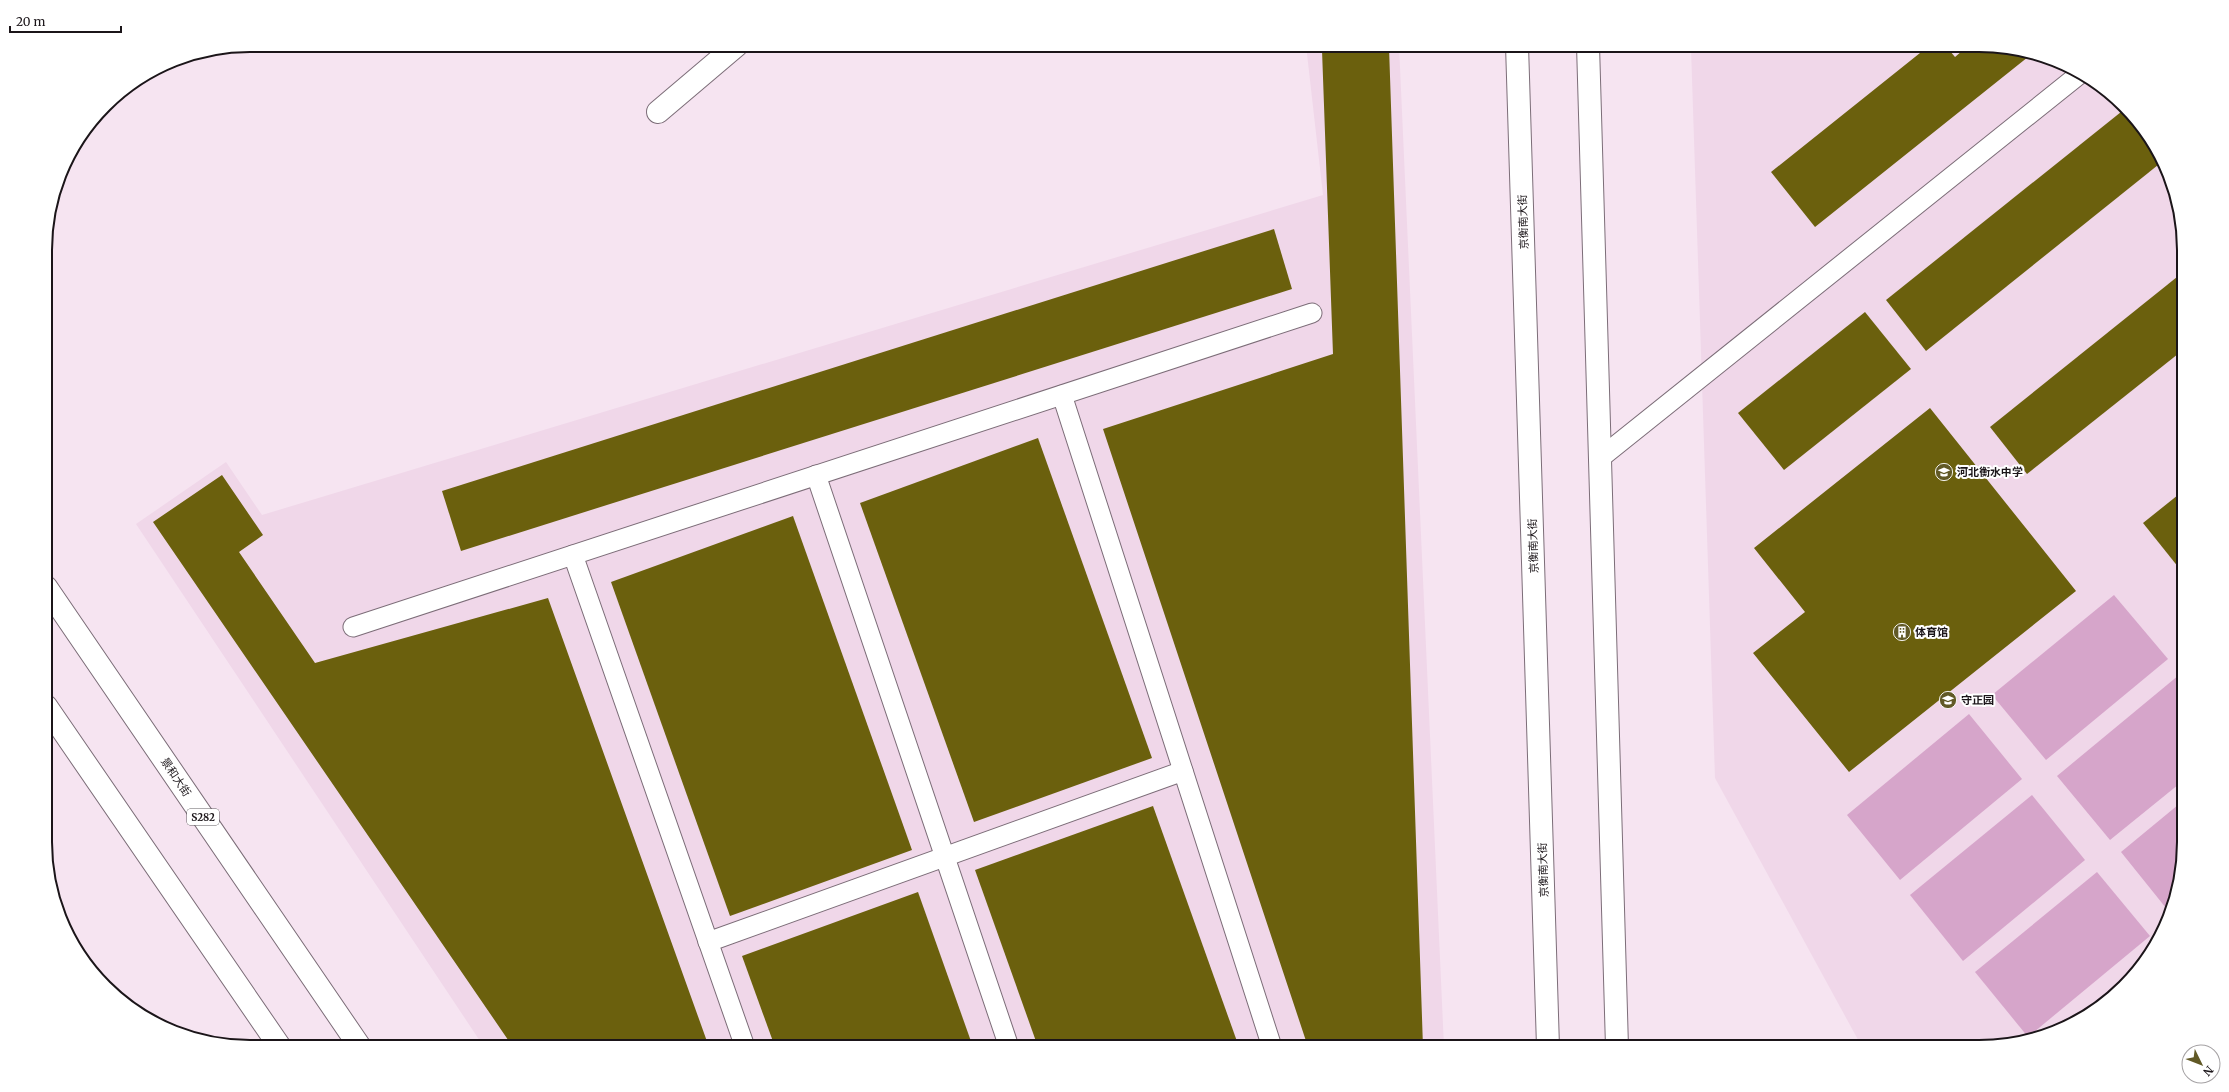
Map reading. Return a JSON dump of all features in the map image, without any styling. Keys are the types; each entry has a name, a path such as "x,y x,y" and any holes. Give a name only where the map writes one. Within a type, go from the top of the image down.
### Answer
{"main road":[{"path":"658,112 728,52"},
{"name":"京衡南大街","path":"1517,52 1548,1040"},
{"path":"1588,52 1617,1040"},
{"name":"景和大街","path":"52,596 355,1040"},
{"path":"52,715 275,1040"}],"lane":[{"path":"1600,459 2076,77"},
{"path":"352,627 1312,313"},
{"path":"1062,395 1270,1040"},
{"path":"816,475 1007,1040"},
{"path":"573,555 743,1040"},
{"path":"708,942 1183,771"}],"shaded area":[{"path":"1307,52 1399,52 1444,1040 479,1040 136,524 226,462 262,515 1323,195"},
{"name":"河北衡水中学","path":"1691,52 1992,52 2043,62 2067,72 2089,85 2110,101 2128,119 2144,140 2157,162 2167,186 2177,237 2177,855 2167,906 2157,930 2136,963 2110,991 2078,1014 2043,1030 1992,1040 1858,1040 1715,778"},
{"path":"2114,595 2168,659 2046,760 1992,695"},
{"path":"2177,677 2177,786 2110,840 2057,776"},
{"path":"1969,714 2022,779 1900,880 1847,815"},
{"path":"2032,795 2085,860 1963,961 1910,895"},
{"path":"2177,806 2177,855 2173,881 2166,908 2121,852"},
{"path":"2097,872 2150,936 2034,1032 2026,1034 1975,972"}],"building":[{"path":"1322,52 1389,52 1423,1040 1306,1040 1103,429 1333,354"},
{"path":"1921,52 1951,52 1955,57 1961,52 1992,52 2027,58 1815,227 1771,172"},
{"path":"2121,112 2144,140 2157,162 2158,165 1926,351 1886,300"},
{"path":"1274,229 1292,289 461,551 442,491"},
{"path":"2177,277 2177,355 2027,474 1990,427"},
{"path":"1865,312 1911,369 1784,470 1738,413"},
{"name":"体育馆","path":"1930,408 2076,591 1849,772 1753,653 1805,612 1754,548"},
{"path":"1038,438 1152,758 974,822 860,503"},
{"path":"222,475 263,535 239,552 315,663 548,598 706,1040 508,1040 153,522"},
{"path":"2177,496 2177,566 2143,523"},
{"path":"793,516 912,850 730,916 611,582"},
{"path":"1153,806 1237,1040 1036,1040 975,870"},
{"path":"918,892 971,1040 772,1040 742,956"}],"place":[{"name":"河北衡水中学","path":"1944,472"},
{"name":"体育馆","path":"1902,632"},
{"name":"守正园","path":"1948,700"}]}
